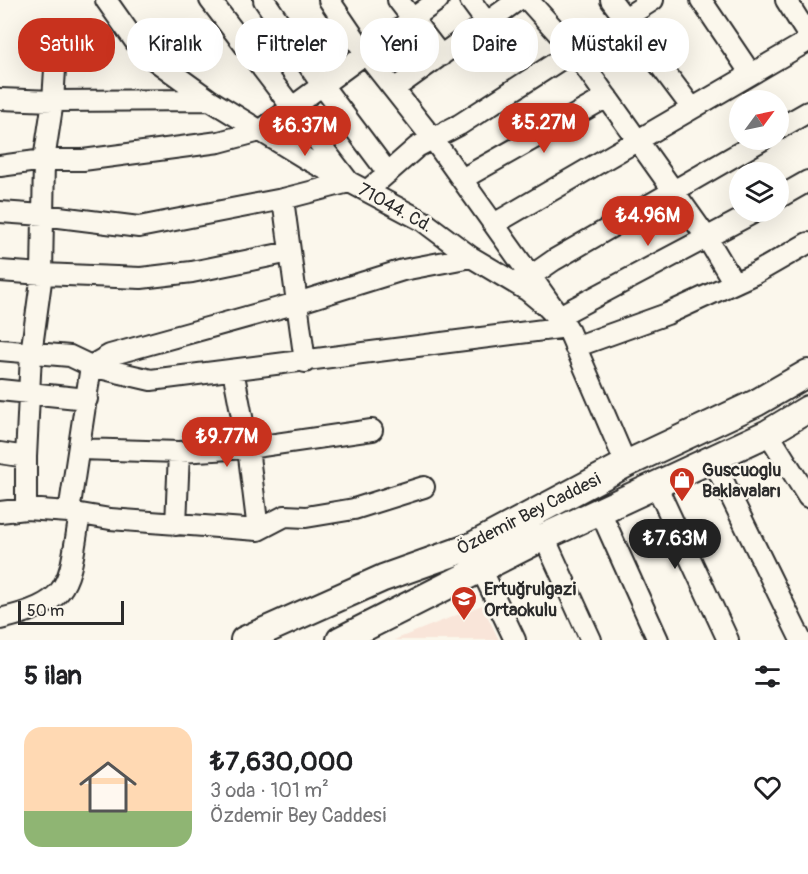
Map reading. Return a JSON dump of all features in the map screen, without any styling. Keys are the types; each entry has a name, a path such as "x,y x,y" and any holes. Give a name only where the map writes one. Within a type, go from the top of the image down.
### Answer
{"main road":[{"name":"Özdemir Bey Caddesi","path":"244,640 383,578 476,558 626,464 756,403 808,373"},
{"path":"340,640 476,558 544,537 768,433 808,409"}],"street":[{"name":"71044. Cd.","path":"106,0 142,51 210,100 349,182 423,221 471,257 528,291 563,321 626,464"},
{"path":"0,212 139,227 283,199 349,182 210,0"},
{"path":"264,0 322,85 388,172"},
{"path":"329,0 360,45"},
{"path":"398,0 412,18 438,0"},
{"path":"470,0 483,18"},
{"path":"494,18 518,0"},
{"path":"528,0 550,24"},
{"path":"611,0 624,18 653,0"},
{"path":"701,0 751,74"},
{"path":"786,0 808,34"},
{"path":"495,224 808,41"},
{"path":"394,89 451,49"},
{"path":"0,166 44,160 83,160 219,142 260,131 360,56"},
{"path":"368,191 417,147 459,125 550,66"},
{"path":"26,510 31,354 42,274 44,160 55,72"},
{"path":"381,72 433,139 563,321"},
{"path":"589,72 706,238 734,283"},
{"path":"665,72 692,108"},
{"path":"462,179 607,97"},
{"path":"0,99 210,100"},
{"path":"789,123 808,112"},
{"path":"531,276 554,260 745,150"},
{"path":"789,192 808,181"},
{"path":"283,199 305,362"},
{"path":"0,350 70,356 91,366 151,380 305,362 563,321 736,222"},
{"path":"575,347 667,314 734,283 808,243"},
{"path":"0,271 141,278 192,272 290,252"},
{"path":"91,366 110,355 297,303 403,270 471,257"},
{"path":"0,619 40,607 55,599 66,585 91,366"},
{"path":"233,370 248,448 258,530"},
{"path":"0,390 87,399"},
{"path":"80,449 179,452 248,448 372,430"},
{"path":"768,433 808,497"},
{"path":"176,525 179,452"},
{"path":"0,453 26,457"},
{"path":"712,458 801,640"},
{"path":"656,485 728,640"},
{"path":"0,512 26,510 75,513 110,519 258,530 285,516 306,517 354,509 424,487"},
{"path":"600,511 658,640"},
{"path":"544,537 591,640"},
{"path":"476,558 515,640"}],"shaded area":[{"name":"Ertuğrulgazi Ortaokulu","path":"482,605 499,640 394,640"}],"place":[{"name":"Guscuoglu Baklavaları","path":"682,503"},
{"name":"Ertuğrulgazi Ortaokulu","path":"464,622"}]}
